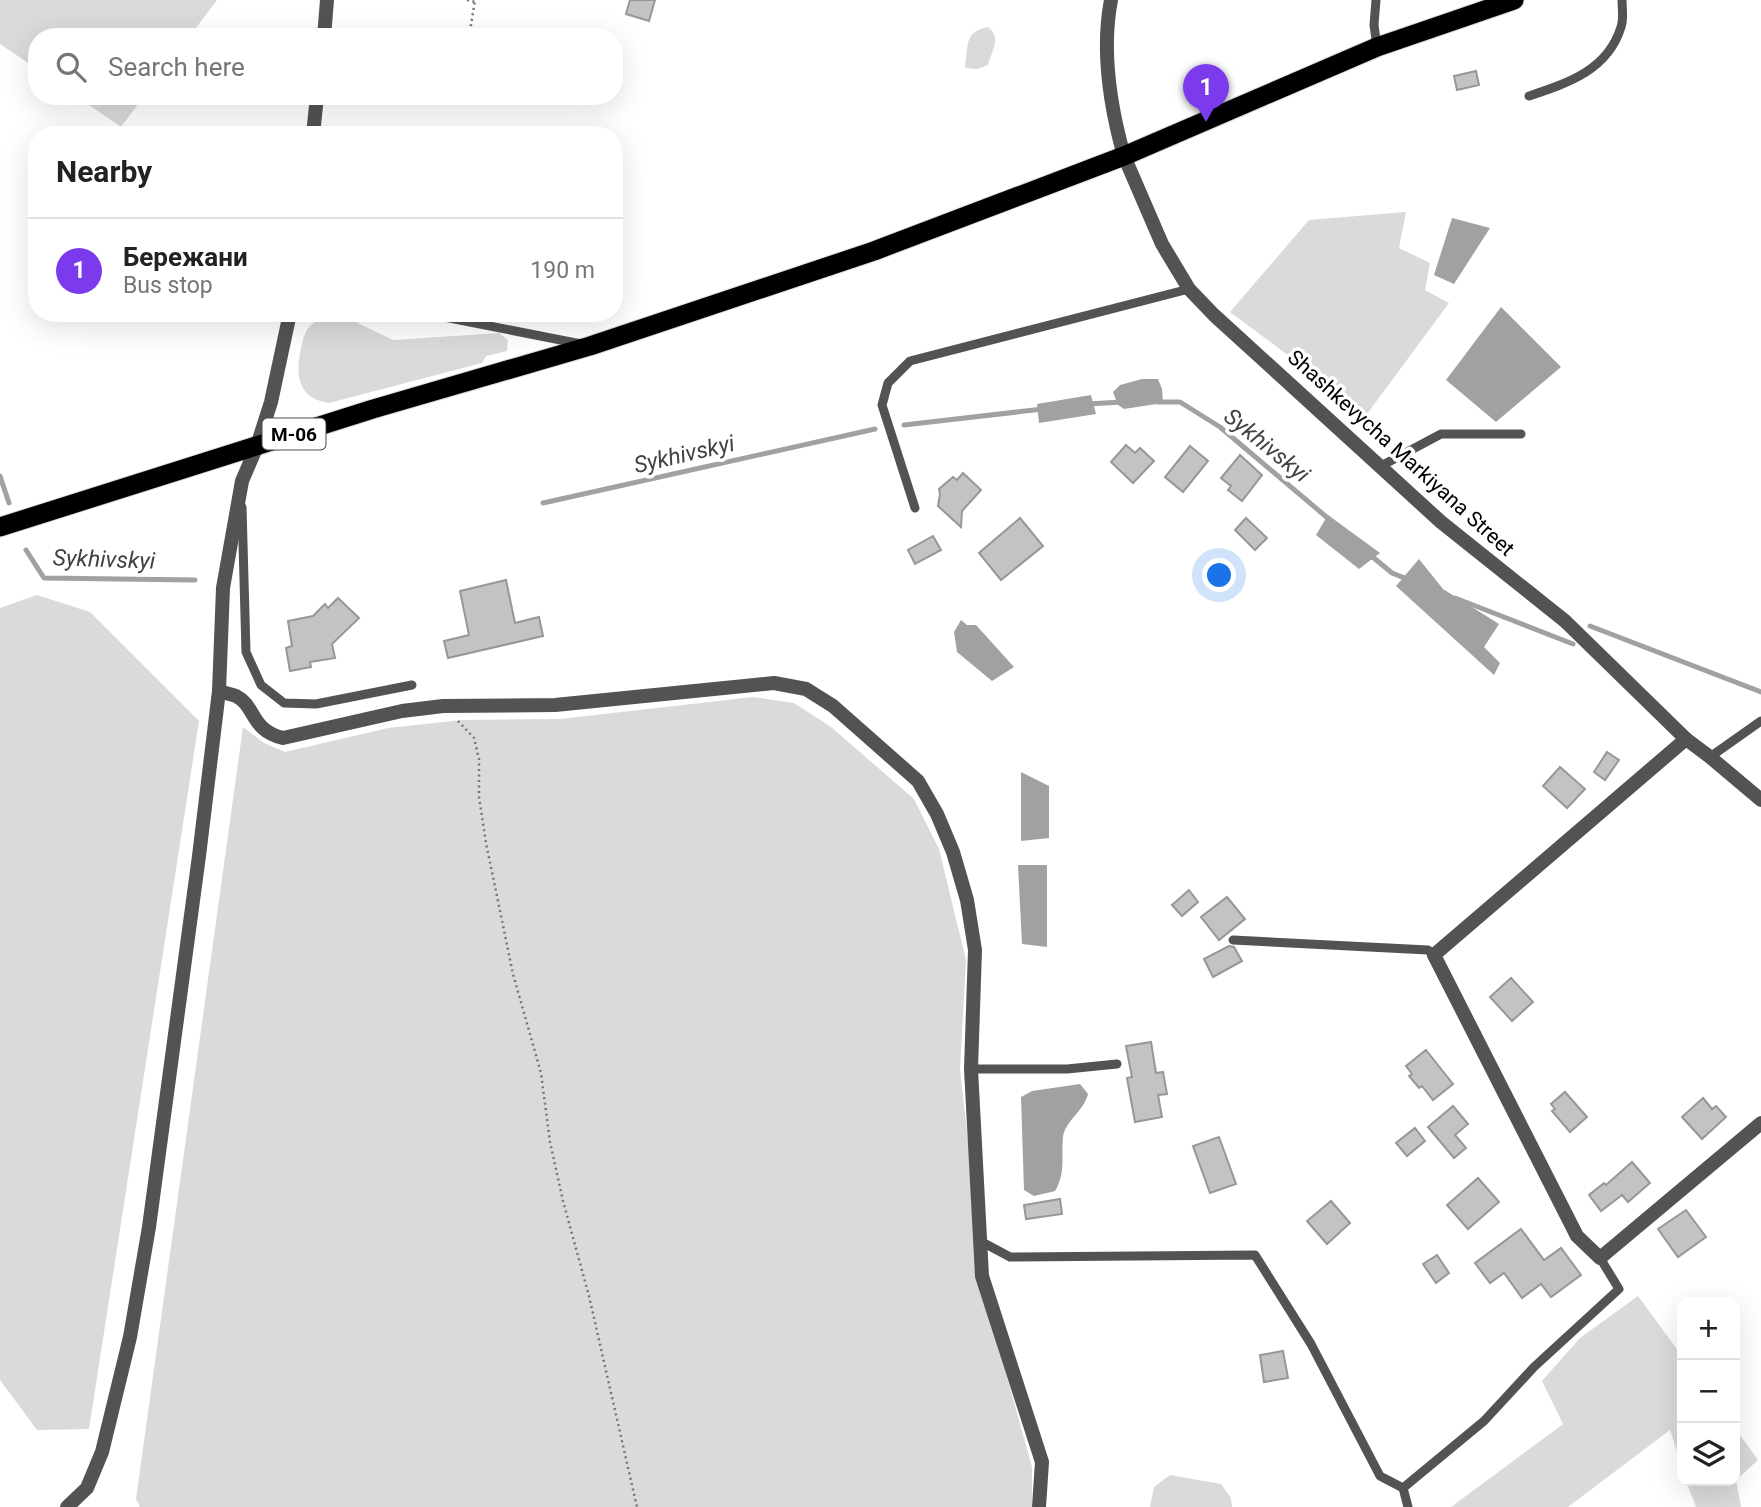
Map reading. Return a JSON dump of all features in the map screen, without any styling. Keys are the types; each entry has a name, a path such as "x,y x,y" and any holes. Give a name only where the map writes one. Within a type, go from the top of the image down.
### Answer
{"highway":[{"name":"М-06","path":"0,527 373,409 590,346 874,251 1124,156 1377,47 1514,0"}],"street":[{"path":"325,28 327,0"},
{"name":"Shashkevycha Markiyana Street","path":"1111,0 1107,20 1108,72 1114,120 1124,156 1162,244 1189,289 1214,315 1441,522 1564,621 1686,739 1761,800"},
{"path":"314,126 316,105"},
{"path":"67,1507 87,1488 97,1464 130,1338 149,1227 219,691 223,587 242,481 271,402 288,322"},
{"path":"219,691 238,697 262,729 271,736 283,738 402,711 443,706 555,705 774,682 806,689 833,706 918,781 937,814 953,852 967,900 975,950 971,1069 982,1276 1042,1462 1040,1507"},
{"path":"1686,739 1434,955 1577,1236 1600,1258 1761,1124"}],"lane":[{"path":"1376,0 1374,25 1377,47"},
{"path":"1529,96 1572,81 1592,70 1613,47 1622,25 1622,0"},
{"path":"915,508 882,405 888,383 910,360 1189,289"},
{"path":"469,322 590,346"},
{"path":"1381,466 1441,434 1521,434"},
{"path":"242,481 246,652 261,685 284,703 316,704 412,685"},
{"path":"1710,757 1761,721"},
{"path":"1233,940 1428,950 1434,955"},
{"path":"971,1069 1067,1069 1117,1064"},
{"path":"982,1242 1010,1257 1255,1255 1311,1344 1380,1476 1403,1488 1408,1507"},
{"path":"1403,1488 1484,1421 1534,1367 1619,1289 1600,1258"}],"path":[{"path":"467,0 475,1 470,28"},
{"path":"443,706 474,738 479,759 479,797 513,974 541,1073 550,1142 589,1296 637,1507"}],"shaded area":[{"path":"0,0 217,0 196,28 28,28 28,63 0,44"},
{"path":"988,27 995,40 988,65 978,69 965,68 971,36"},
{"path":"89,105 137,105 120,126"},
{"path":"1406,212 1399,248 1430,263 1425,290 1449,303 1367,414 1230,312 1309,220"},
{"path":"1452,218 1490,228 1454,284 1434,275"},
{"path":"1501,307 1561,367 1496,422 1446,380"},
{"path":"355,322 393,340 499,333 508,340 507,351 486,356 482,363 329,403 306,392 298,372 304,336 313,323"},
{"path":"1142,379 1158,379 1163,403 1124,409 1118,405 1113,392 1120,385"},
{"path":"1091,395 1096,414 1039,423 1037,404"},
{"path":"1328,515 1380,553 1359,569 1316,535"},
{"path":"1419,559 1443,589 1499,624 1484,647 1500,663 1494,675 1396,586"},
{"path":"37,595 90,612 199,721 89,1429 37,1430 0,1380 0,608"},
{"path":"961,620 967,625 976,625 1014,667 992,681 957,652 954,632"},
{"path":"753,697 794,703 831,727 914,799 939,849 966,960 960,1070 979,1276 1032,1467 1032,1507 140,1507 136,1499 243,727 264,743 285,752 388,728 462,720 560,719"},
{"path":"1021,772 1049,786 1049,838 1021,841"},
{"path":"1018,865 1047,865 1047,947 1022,944"},
{"path":"1080,1084 1088,1094 1083,1106 1064,1131 1062,1171 1058,1184 1055,1191 1034,1196 1024,1190 1021,1097 1032,1091"},
{"path":"1638,1296 1677,1349 1677,1452 1670,1430 1568,1507 1451,1507 1563,1424 1542,1381 1580,1338"},
{"path":"1740,1435 1758,1460 1740,1476"},
{"path":"1170,1475 1221,1484 1231,1498 1232,1507 1150,1507 1154,1487"},
{"path":"1688,1486 1737,1486 1741,1507 1696,1507"}],"building":[{"path":"630,0 655,0 649,21 626,14"},
{"path":"1476,71 1479,85 1457,90 1454,76"},
{"path":"1126,445 1135,453 1140,448 1154,461 1133,483 1111,462"},
{"path":"1190,446 1208,461 1183,492 1165,477"},
{"path":"1240,455 1262,475 1242,501 1228,490 1231,486 1221,478"},
{"path":"963,473 981,490 962,511 961,527 938,506 939,489 953,477 957,480"},
{"path":"1020,518 1043,546 1001,580 979,553"},
{"path":"1246,518 1267,538 1255,550 1235,530"},
{"path":"933,536 941,550 915,564 908,550"},
{"path":"506,580 515,623 539,617 543,636 448,658 444,641 469,635 460,591"},
{"path":"338,598 359,618 332,644 335,658 310,662 311,667 290,671 286,648 292,646 288,621 313,616 325,604 328,608"},
{"path":"1607,752 1619,760 1605,780 1594,772"},
{"path":"1560,767 1585,789 1567,808 1543,786"},
{"path":"1189,890 1198,902 1182,916 1172,905"},
{"path":"1227,897 1245,919 1219,940 1201,917"},
{"path":"1229,946 1234,947 1242,961 1213,977 1204,959"},
{"path":"1511,978 1533,1002 1512,1021 1490,997"},
{"path":"1151,1042 1156,1073 1163,1072 1167,1094 1158,1095 1162,1117 1135,1122 1127,1078 1132,1077 1126,1046"},
{"path":"1426,1050 1453,1084 1433,1100 1422,1086 1419,1088 1409,1076 1412,1074 1406,1066"},
{"path":"1565,1092 1587,1117 1570,1132 1552,1111 1555,1109 1551,1104"},
{"path":"1703,1098 1712,1109 1716,1106 1726,1117 1702,1139 1682,1117"},
{"path":"1453,1106 1468,1124 1455,1135 1466,1148 1454,1158 1428,1127"},
{"path":"1415,1128 1425,1141 1407,1156 1396,1143"},
{"path":"1219,1137 1236,1184 1210,1193 1193,1146"},
{"path":"1632,1162 1650,1183 1628,1202 1622,1195 1601,1211 1589,1195 1604,1183 1606,1185"},
{"path":"1478,1178 1499,1202 1468,1229 1447,1205"},
{"path":"1060,1199 1062,1214 1026,1219 1024,1205"},
{"path":"1331,1201 1350,1223 1327,1244 1307,1221"},
{"path":"1686,1210 1706,1237 1678,1257 1658,1229"},
{"path":"1521,1229 1544,1260 1561,1248 1581,1275 1551,1297 1541,1284 1522,1298 1504,1273 1490,1283 1475,1263"},
{"path":"1437,1255 1449,1273 1436,1283 1423,1264"},
{"path":"1283,1351 1288,1378 1264,1382 1260,1355"}],"waterway":[{"name":"Sykhivskyi","path":"1087,404 1123,402"},
{"name":"Sykhivskyi","path":"1157,402 1180,402 1220,427 1330,520"},
{"name":"Sykhivskyi","path":"904,425 1043,409"},
{"name":"Sykhivskyi","path":"543,503 875,429"},
{"name":"Sykhivskyi","path":"0,476 9,503"},
{"name":"Sykhivskyi","path":"26,550 44,578 195,580"},
{"name":"Sykhivskyi","path":"1369,554 1392,573 1407,579"},
{"name":"Sykhivskyi","path":"1455,598 1573,644"},
{"name":"Sykhivskyi","path":"1590,626 1761,692"}],"place":[{"name":"Бережани","path":"1206,122"}]}
